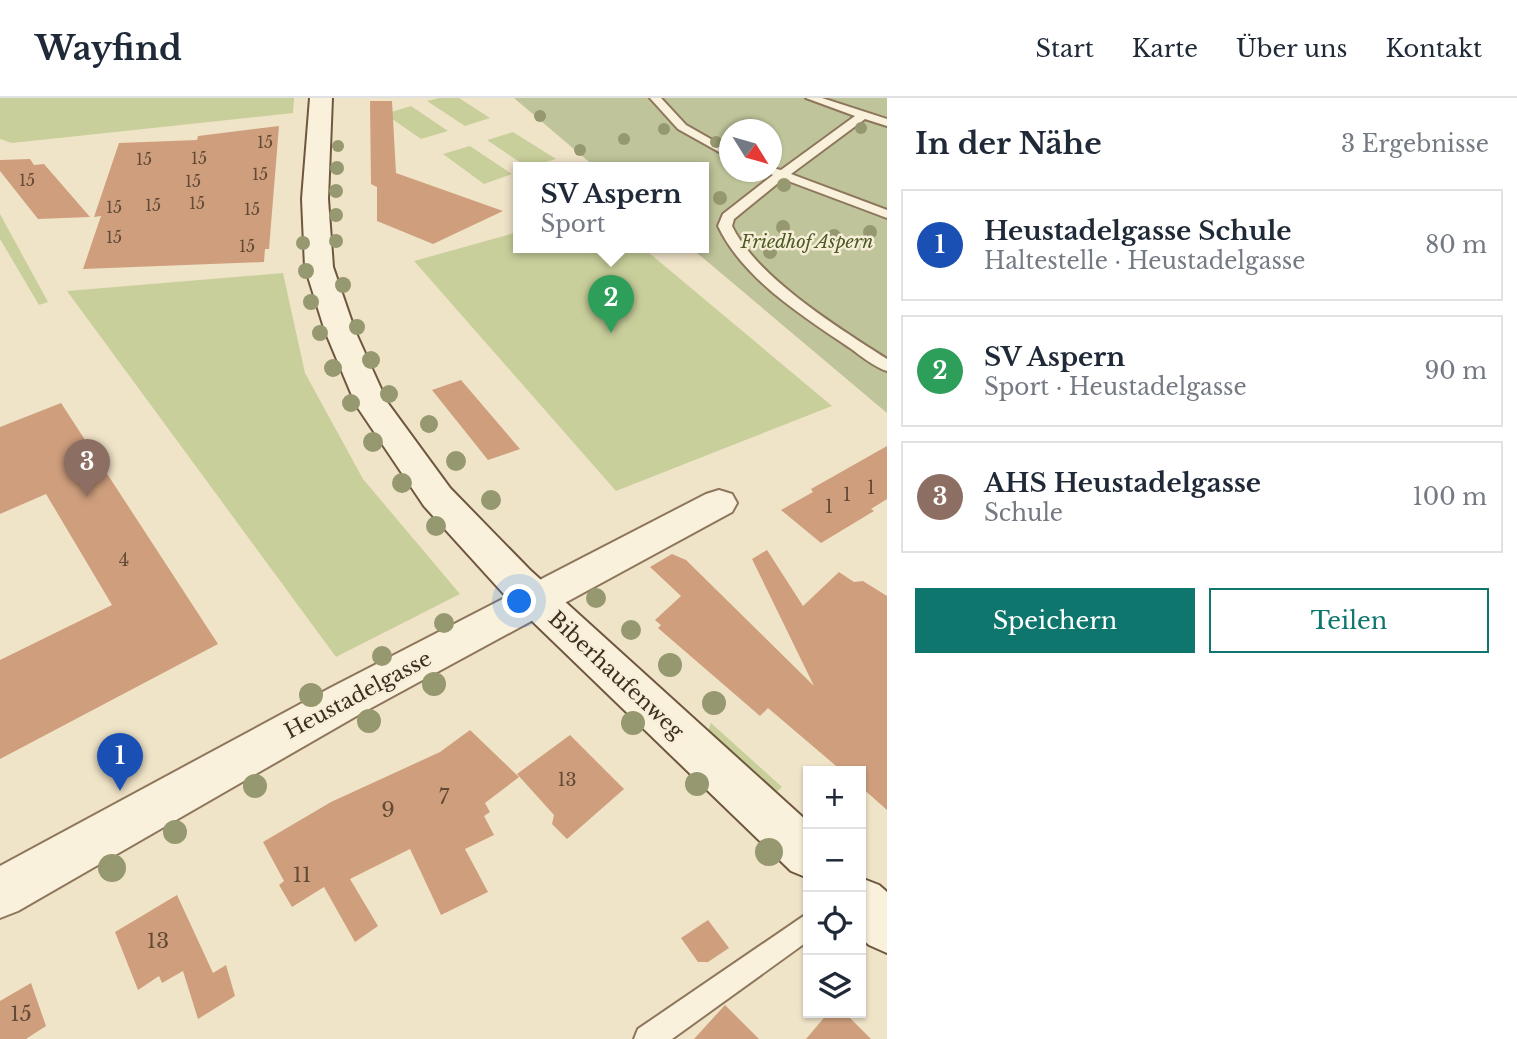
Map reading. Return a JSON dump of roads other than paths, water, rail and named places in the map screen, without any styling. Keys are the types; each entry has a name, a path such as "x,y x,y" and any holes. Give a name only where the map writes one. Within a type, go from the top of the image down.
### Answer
{"main road":[{"name":"Biberhaufenweg","path":"321,98 315,199 319,267 345,343 372,405 437,497 535,600 803,849"},
{"name":"Heustadelgasse","path":"0,892 345,701 719,503"},
{"path":"866,908 887,927"}],"lane":[{"path":"655,98 682,127 719,149"},
{"path":"811,98 887,123"},
{"path":"782,170 864,115"},
{"path":"782,175 887,214"},
{"path":"767,182 728,217 725,226 728,237 806,311 887,366"},
{"path":"648,1039 803,930"}],"place":[{"name":"SV Aspern","path":"611,333"},
{"name":"AHS Heustadelgasse","path":"87,497"},
{"name":"Heustadelgasse Schule","path":"120,791"}],"park label":[{"name":"Friedhof Aspern","path":"807,242"}]}
